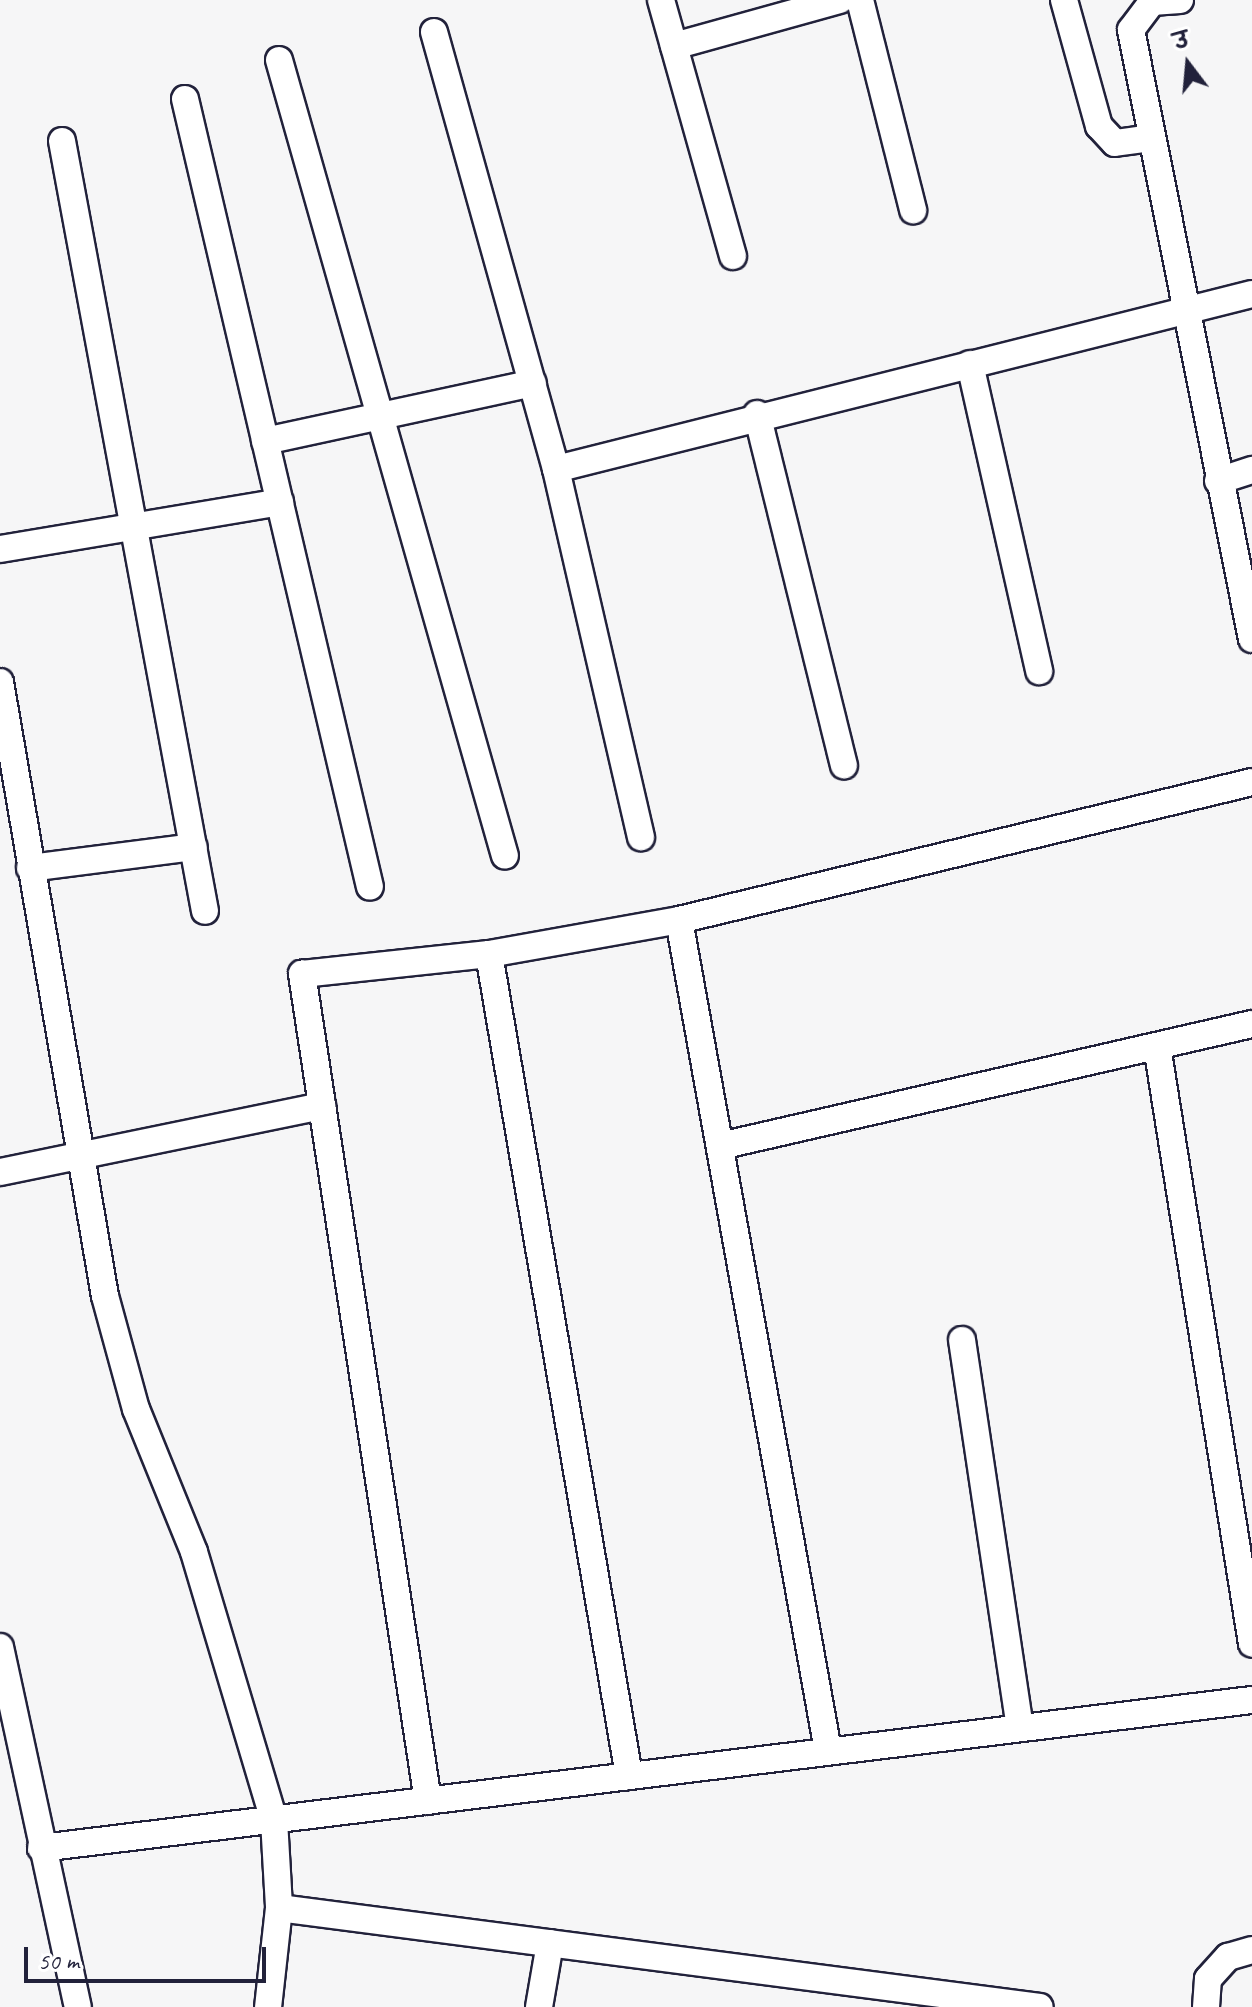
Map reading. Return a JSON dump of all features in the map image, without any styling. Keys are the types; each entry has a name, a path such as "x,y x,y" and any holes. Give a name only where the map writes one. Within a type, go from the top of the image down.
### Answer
{"street":[{"path":"661,0 733,256"},
{"path":"674,46 840,0"},
{"path":"860,0 913,210"},
{"path":"1064,0 1099,126 1115,143 1149,138"},
{"path":"1180,0 1152,2 1131,30 1149,138 1188,311 1218,481 1252,639"},
{"path":"434,32 556,469 641,837"},
{"path":"279,60 505,856"},
{"path":"185,99 370,887"},
{"path":"62,141 205,911"},
{"path":"556,469 757,414 1252,294"},
{"path":"970,364 1039,671"},
{"path":"265,441 533,383"},
{"path":"757,414 844,765"},
{"path":"1218,481 1252,470"},
{"path":"0,549 280,502"},
{"path":"0,682 6,752 30,868 76,1155 136,1409 194,1552 274,1820 279,1908 268,2007"},
{"path":"428,1801 302,974 489,954 679,920 1252,782"},
{"path":"30,868 194,847"},
{"path":"679,920 828,1751"},
{"path":"489,954 629,1776"},
{"path":"720,1146 1252,1024"},
{"path":"1157,1046 1252,1644"},
{"path":"0,1172 322,1106"},
{"path":"962,1340 1020,1728"},
{"path":"0,1647 41,1848 78,2007"},
{"path":"41,1848 1252,1700"},
{"path":"279,1908 1040,2007"},
{"path":"539,2007 550,1943"},
{"path":"1206,2007 1208,1979 1228,1957 1252,1950"}]}
